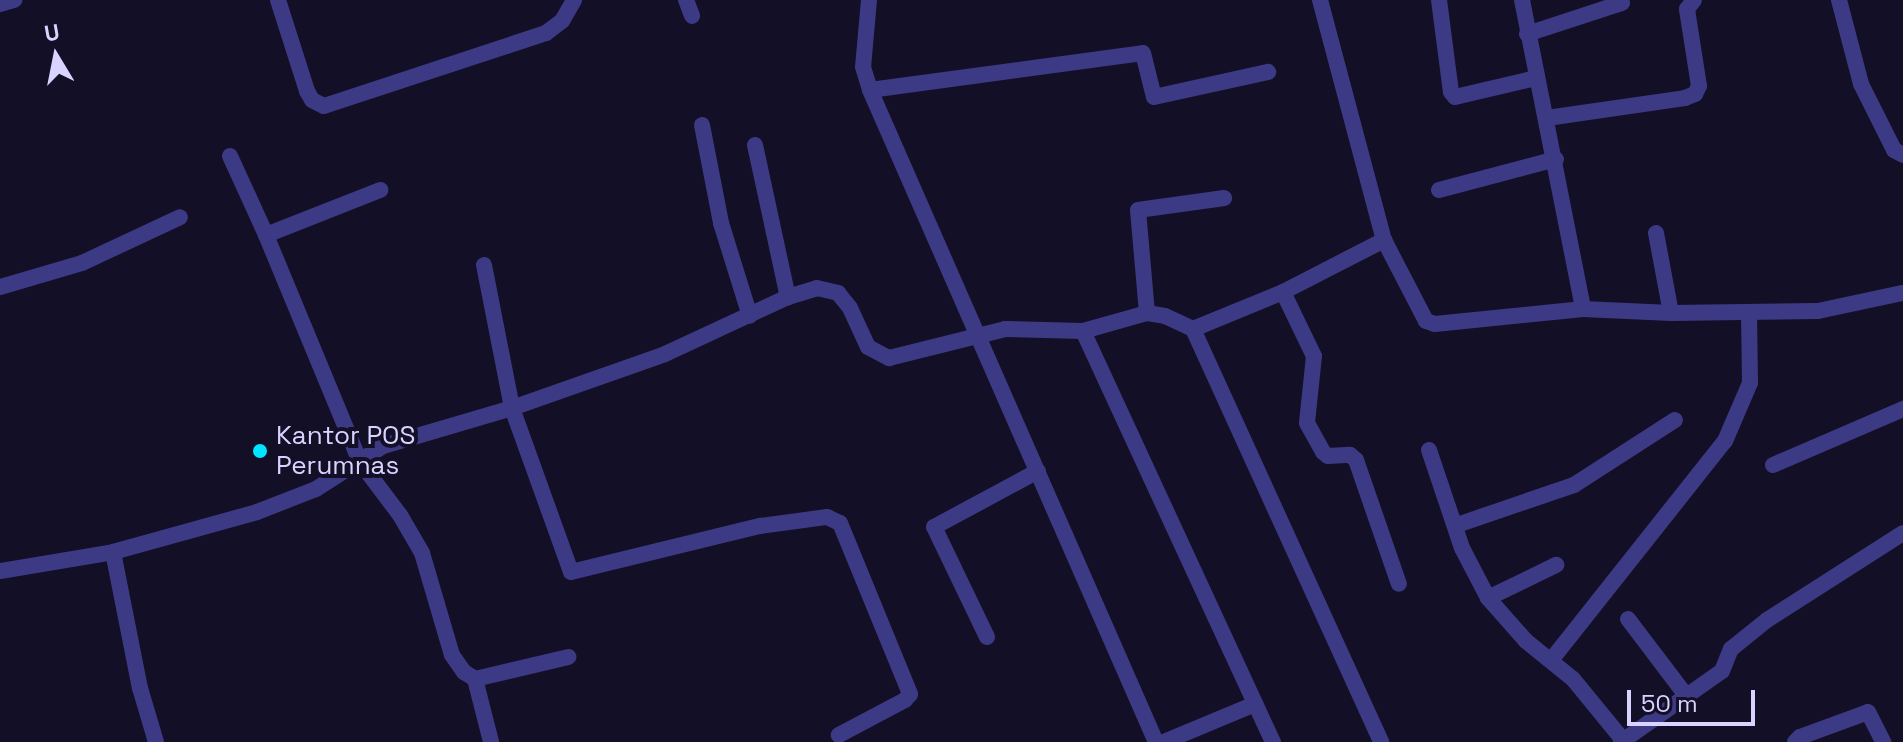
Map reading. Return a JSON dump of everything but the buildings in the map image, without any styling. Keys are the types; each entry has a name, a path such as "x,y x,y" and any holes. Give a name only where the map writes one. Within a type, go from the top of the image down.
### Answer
{"street":[{"path":"0,4 14,0"},
{"path":"278,0 307,91 312,100 324,106 546,33 562,21 574,0"},
{"path":"869,0 863,67 870,90 1156,742"},
{"path":"1320,0 1384,240 1421,316 1430,323 1583,309 1671,313 1818,311 1903,293"},
{"path":"1439,0 1451,92 1455,97 1536,78"},
{"path":"1522,0 1536,78 1556,159 1583,309"},
{"path":"1547,118 1695,94 1699,86 1687,9 1694,0"},
{"path":"1839,0 1861,84 1894,150 1903,155"},
{"path":"1527,34 1622,3"},
{"path":"870,90 1143,53 1154,97 1268,72"},
{"path":"702,125 721,223 750,316"},
{"path":"755,145 788,297"},
{"path":"230,156 360,462 417,543 452,655 464,672 475,679 491,742"},
{"path":"1439,190 1556,159"},
{"path":"266,235 380,190"},
{"path":"1147,313 1138,210 1224,198"},
{"path":"0,287 82,263 180,217"},
{"path":"1656,233 1671,313"},
{"path":"1193,329 1283,292 1384,240"},
{"path":"484,265 512,408 571,572 760,526 827,517 840,523 910,694 905,700 839,735"},
{"path":"0,571 113,552 257,512 316,489 383,446 512,408 665,354 788,297 817,288 838,293 850,308 868,347 889,358 1005,329 1083,331 1147,313 1165,316 1193,329 1381,742"},
{"path":"1283,292 1314,356 1307,423 1328,456 1350,455 1356,460 1399,584"},
{"path":"1552,659 1725,441 1750,383 1749,312"},
{"path":"1083,331 1273,742"},
{"path":"1773,465 1903,409"},
{"path":"1457,525 1574,485 1675,420"},
{"path":"1429,450 1457,525 1462,548 1488,598 1526,641 1552,659 1622,741 1688,698 1722,671 1731,649 1767,620 1903,533"},
{"path":"987,637 934,527 1038,471"},
{"path":"113,552 140,688 156,742"},
{"path":"1488,598 1556,565"},
{"path":"1628,619 1688,698"},
{"path":"475,679 568,657"},
{"path":"1164,742 1255,704"},
{"path":"1795,742 1800,737 1868,712 1883,742"}],"place":[{"name":"Kantor POS Perumnas","path":"260,451"}]}
